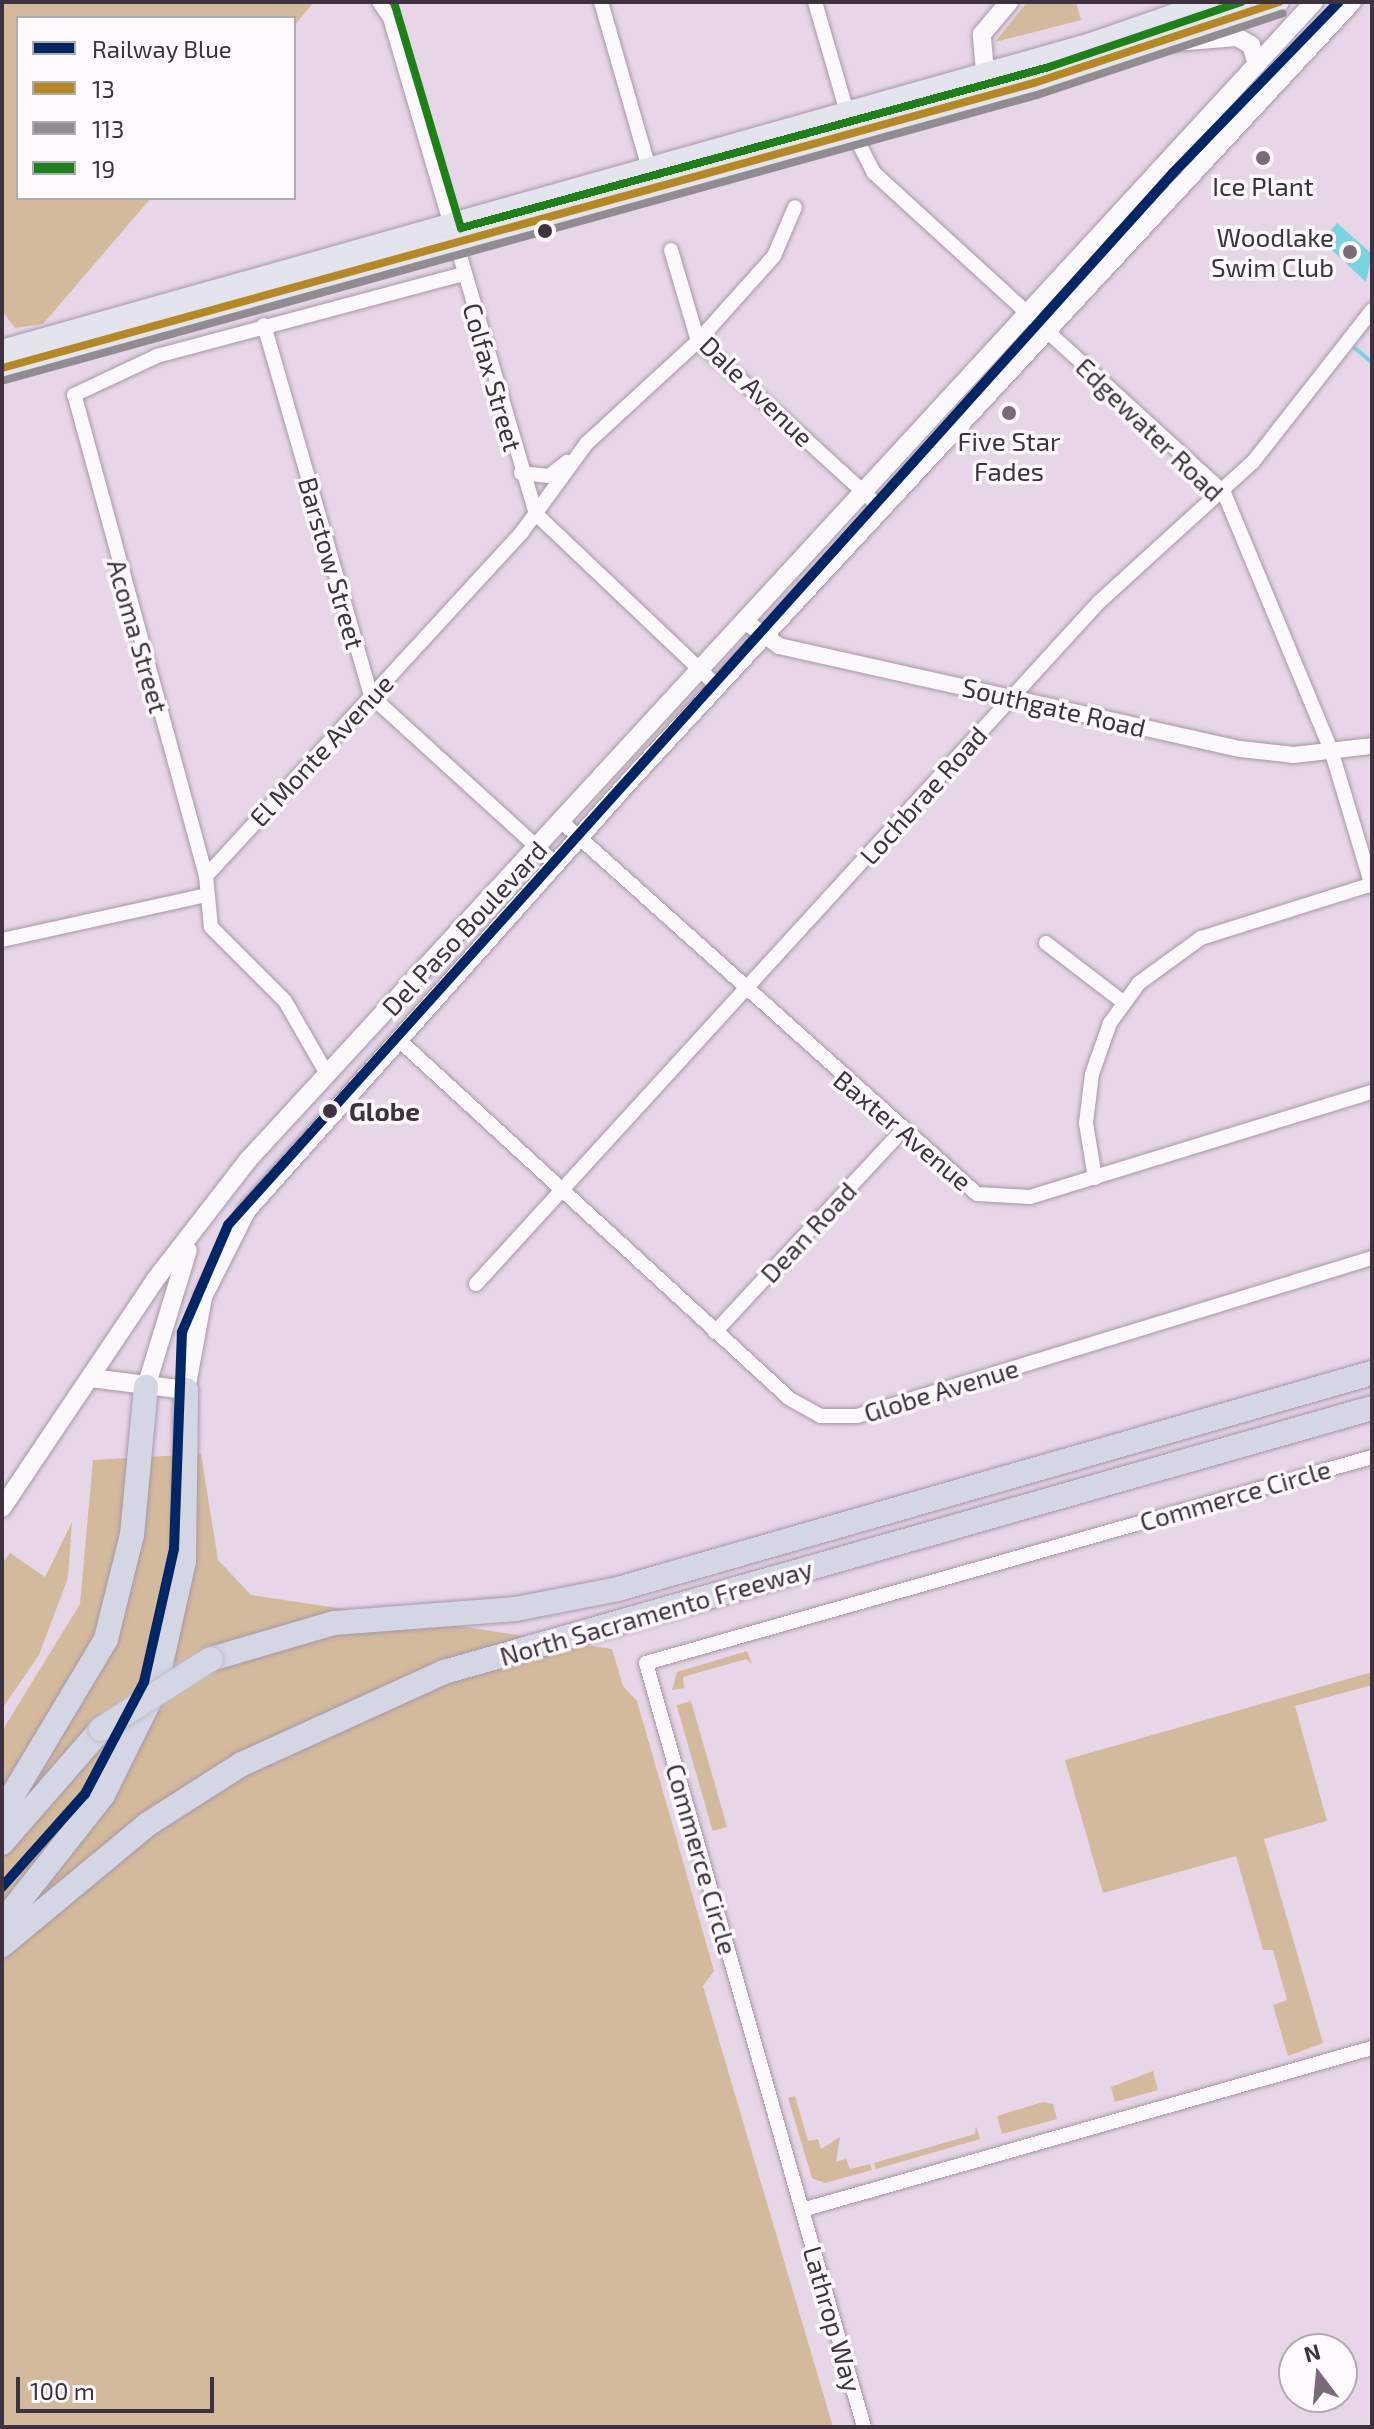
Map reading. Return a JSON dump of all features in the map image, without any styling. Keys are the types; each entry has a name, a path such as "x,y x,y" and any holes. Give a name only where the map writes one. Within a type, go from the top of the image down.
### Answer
{"highway":[{"path":"1186,1427 1372,1360"},
{"name":"North Sacramento Freeway","path":"2,1843 101,1729 211,1659 334,1623 580,1598 1372,1373"},
{"path":"2,1813 73,1704 110,1628 132,1535 146,1387"},
{"path":"2,1923 103,1795 155,1690 184,1561 186,1390"},
{"name":"North Sacramento Freeway","path":"2,1945 148,1824 242,1764 429,1678 1372,1408"}],"main road":[{"path":"985,72 982,34 1009,2"},
{"path":"2,368 447,221 847,112 1209,2"},
{"path":"2,350 137,321 453,243 854,134 1088,67 1279,2"},
{"name":"Del Paso Boulevard","path":"2,1508 202,1222 327,1074 1314,2"},
{"name":"Del Paso Boulevard","path":"186,1390 203,1297 230,1235 399,1040 717,686 1352,2"},
{"path":"1164,43 1237,37 1251,45 1257,64"},
{"path":"985,72 1088,67"},
{"path":"146,1387 169,1297 202,1222"},
{"path":"91,1378 186,1390"}],"street":[{"name":"Colfax Street","path":"379,2 390,18 453,243 536,514 717,686"},
{"path":"601,2 649,168"},
{"path":"815,2 847,112"},
{"name":"Edgewater Road","path":"854,134 874,173 1224,493 1332,753 1372,885"},
{"name":"El Monte Avenue","path":"521,473 549,476 698,341 774,256 795,207"},
{"name":"Dale Avenue","path":"671,250 698,341 882,509"},
{"path":"264,325 463,274"},
{"name":"Lochbrae Road","path":"476,1284 1114,587 1224,493 1372,310"},
{"name":"Acoma Street","path":"206,876 74,395 139,362 264,325"},
{"name":"Barstow Street","path":"264,325 371,696"},
{"name":"El Monte Avenue","path":"206,876 536,514 580,451"},
{"name":"Southgate Road","path":"746,622 762,637 1240,749 1332,753 1372,746"},
{"path":"371,696 557,865"},
{"name":"Baxter Avenue","path":"562,822 954,1180 988,1197 1030,1197 1372,1092"},
{"path":"206,876 202,896 211,927 285,1001 327,1074"},
{"path":"1095,1178 1089,1090 1123,1002 1152,970 1201,938 1372,885"},
{"path":"2,940 202,896"},
{"path":"1046,943 1123,1002"},
{"name":"Globe Avenue","path":"399,1040 715,1332 799,1405 845,1418 1372,1258"},
{"name":"Dean Road","path":"715,1332 901,1132"},
{"name":"Commerce Circle","path":"802,2210 646,1663 1372,1457"},
{"path":"802,2210 1372,2048"},
{"name":"Lathrop Way","path":"802,2210 864,2427"}],"shaded area":[{"path":"2,2 314,2 296,24 296,16 16,16 16,200 149,200 43,324 15,328 2,311"},
{"path":"1027,2 1076,2 1081,20 995,42"},
{"path":"201,1454 218,1560 251,1595 612,1649 623,1686 637,1701 672,1823 714,1971 703,1986 833,2427 2,2427 2,1731 80,1604 93,1460"},
{"path":"72,1522 68,1578 39,1655 2,1709 2,1564 10,1553 45,1577"},
{"path":"747,1651 752,1664 746,1659 683,1677 684,1688 672,1690 677,1672"},
{"path":"1372,1672 1372,1685 1295,1706 1327,1821 1264,1839 1323,2043 1288,2056 1273,2005 1287,2000 1273,1950 1263,1950 1236,1856 1103,1893 1065,1760"},
{"path":"691,1701 727,1827 713,1831 677,1705"},
{"path":"1153,2071 1158,2090 1115,2102 1111,2087"},
{"path":"795,2096 808,2141 818,2139 821,2149 840,2137 836,2162 846,2159 850,2169 870,2164 872,2170 825,2183 812,2178 788,2098"},
{"path":"1043,2102 1053,2104 1057,2119 1002,2134 997,2116"},
{"path":"976,2126 980,2139 876,2169 874,2163 975,2134"}],"water":[{"path":"1337,223 1372,254 1366,282 1322,241"}],"waterway":[{"path":"1355,348 1372,363"}],"rail line":[{"name":"Blue","path":"2,1887 85,1794 144,1682 174,1549 182,1332 228,1225 1173,173 1339,2"}],"transit line":[{"name":"19","path":"394,2 461,228 1049,67 1241,2"},
{"name":"13","path":"2,368 1034,83 1279,2"},
{"name":"113","path":"5,380 1037,95 1283,13"}],"place":[{"name":"Ice Plant","path":"1263,158"},
{"name":"Woodlake Swim Club","path":"1350,252"},
{"name":"Five Star Fades","path":"1009,413"},
{"name":"Globe","path":"330,1111"}]}
